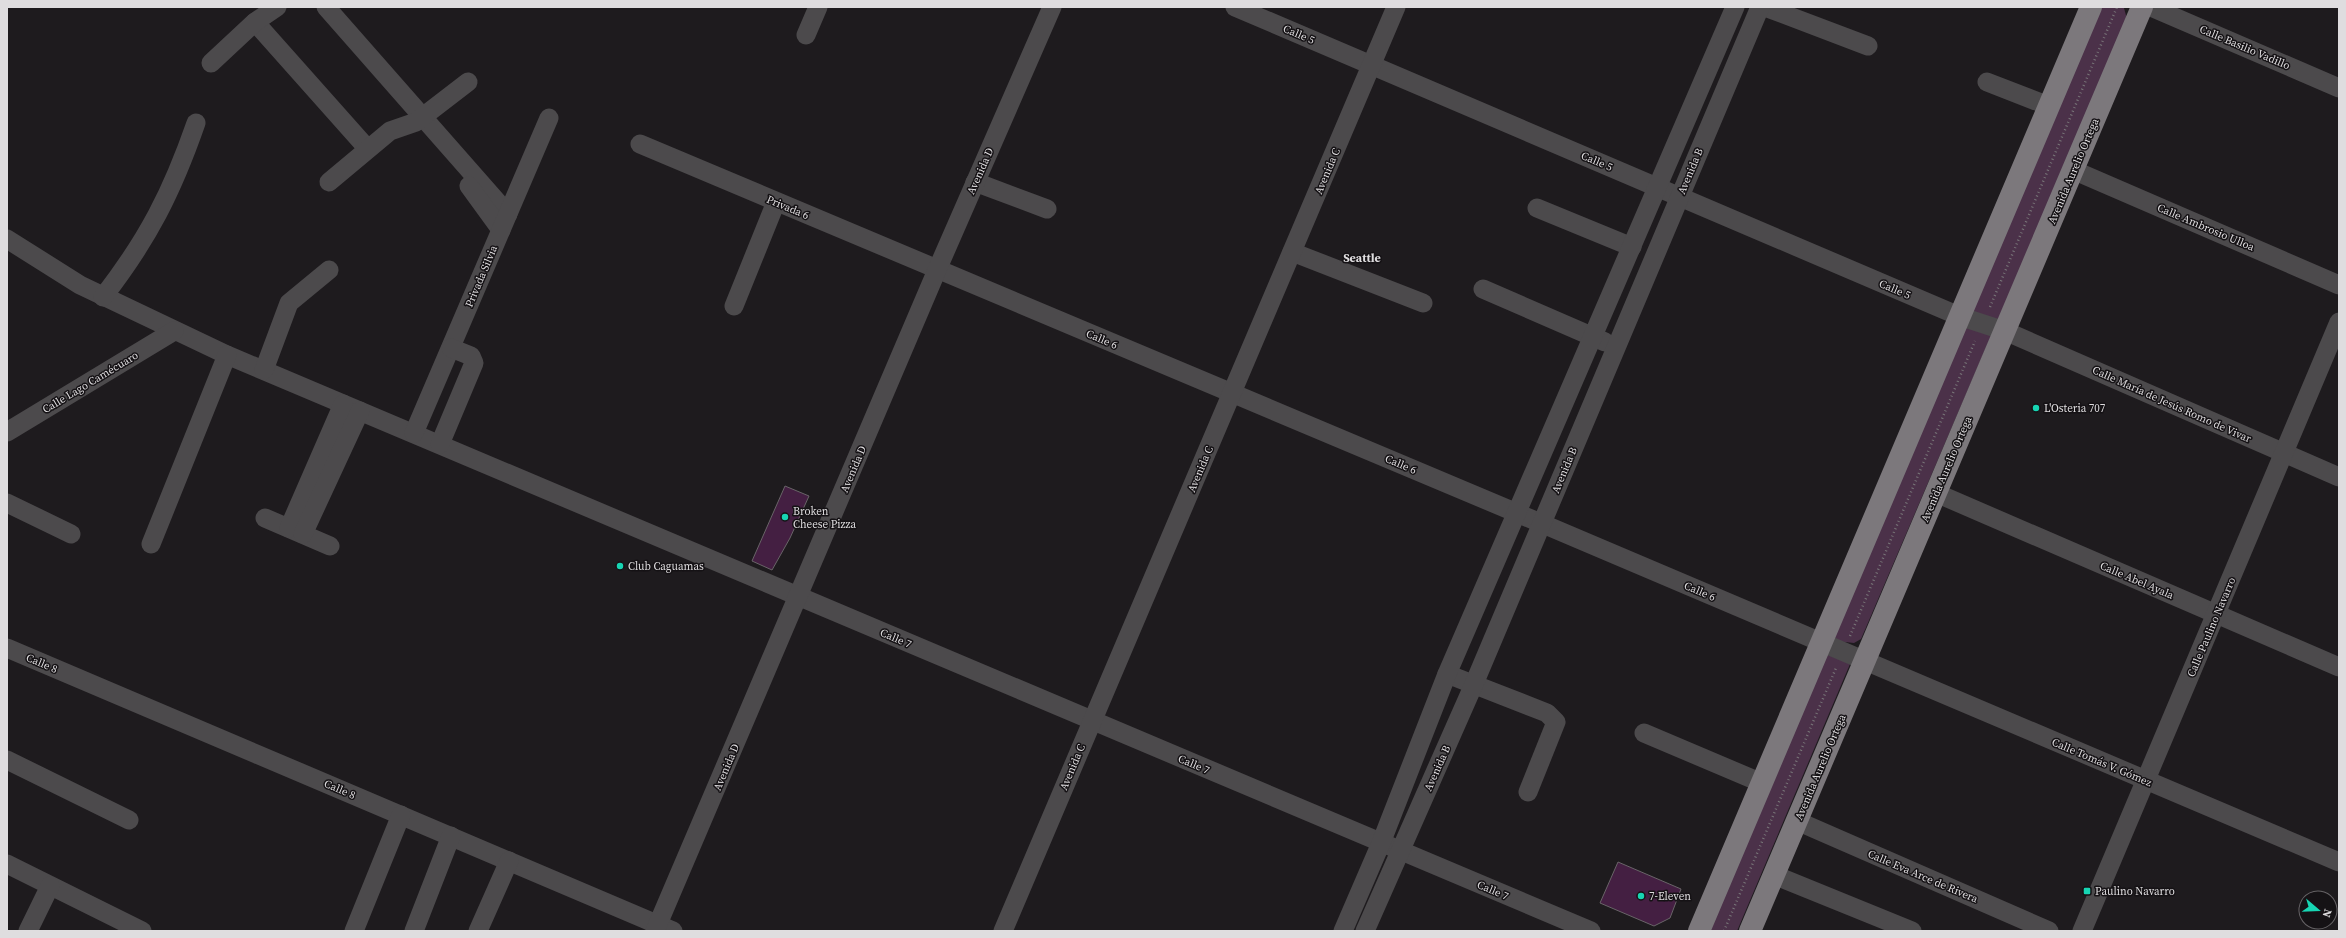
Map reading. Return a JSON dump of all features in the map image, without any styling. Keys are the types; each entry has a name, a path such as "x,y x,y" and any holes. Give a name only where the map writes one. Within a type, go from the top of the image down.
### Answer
{"main road":[{"path":"1699,931 1958,316 2091,7"},
{"name":"Avenida Aurelio Ortega","path":"1750,931 2142,7"}],"street":[{"path":"211,63 255,22 276,7"},
{"path":"326,7 504,222"},
{"path":"806,35 818,7"},
{"name":"Avenida D","path":"662,929 799,597 937,270 1052,7"},
{"name":"Calle 5","path":"1235,7 1658,186 1958,316 1983,324"},
{"name":"Avenida C","path":"1003,931 1091,721 1232,394 1396,7"},
{"path":"1343,931 1381,843 1447,674 1735,7"},
{"name":"Avenida B","path":"1365,931 1474,684 1760,7"},
{"path":"1765,7 1868,46"},
{"name":"Calle Basilio Vadillo","path":"2151,7 2339,88"},
{"path":"255,22 367,148"},
{"path":"1713,59 1734,68"},
{"path":"329,182 367,148 390,131 468,82"},
{"path":"1987,82 2049,106"},
{"name":"Privada Silvia","path":"414,433 549,118"},
{"path":"103,297 127,266 156,221 178,173 196,123"},
{"name":"Privada 6","path":"640,144 937,270"},
{"name":"Calle Ambrosio Ulloa","path":"2073,170 2339,284"},
{"path":"975,182 1047,209"},
{"path":"734,306 776,202"},
{"path":"1536,208 1632,247"},
{"name":"Calle 7","path":"7,240 103,297 227,355 1590,931"},
{"path":"1292,252 1423,303"},
{"path":"264,370 290,303 329,270"},
{"name":"Calle 6","path":"937,270 1517,513 1865,661"},
{"path":"1483,289 1616,347"},
{"name":"Calle Paulino Navarro","path":"2082,931 2339,322"},
{"name":"Calle María de Jesús Romo de Vivar","path":"1983,324 2005,332 2339,477"},
{"name":"Calle Lago Camécuaro","path":"7,432 174,331"},
{"path":"440,444 474,363 471,356 450,348"},
{"path":"151,544 227,355"},
{"path":"296,531 352,407"},
{"name":"Calle Abel Ayala","path":"1936,493 2339,667"},
{"path":"7,502 71,534"},
{"path":"265,518 330,546"},
{"name":"Calle 8","path":"7,648 509,861 662,929"},
{"name":"Calle Tomás V. Gómez","path":"1865,661 2339,862"},
{"path":"1447,674 1547,713 1556,722 1528,792"},
{"path":"1644,733 1762,783"},
{"path":"7,760 129,820"},
{"path":"354,931 402,816"},
{"name":"Calle Eva Arce de Rivera","path":"1797,822 2049,931"},
{"path":"414,931 450,836"},
{"path":"478,931 509,861"},
{"path":"7,864 142,931"},
{"path":"1774,875 1912,931"},
{"path":"28,931 50,886"}],"path":[{"path":"1724,931 2117,7"}],"shaded area":[{"path":"2092,7 2124,8 2127,19 1861,639 1854,643 1836,641 1828,629"},
{"path":"1819,651 1850,664 1737,931 1700,931"}],"building":[{"name":"Broken Cheese Pizza","path":"785,486 809,496 790,538 772,570 752,561"},
{"name":"7-Eleven","path":"1618,862 1681,889 1670,918 1654,926 1600,903"}],"place":[{"name":"L'Osteria 707","path":"2036,408"},
{"name":"Broken Cheese Pizza","path":"785,517"},
{"name":"Club Caguamas","path":"620,566"},
{"name":"Paulino Navarro","path":"2087,891"},
{"name":"7-Eleven","path":"1641,896"}],"district":[{"name":"Seattle","path":"1362,258"}]}
